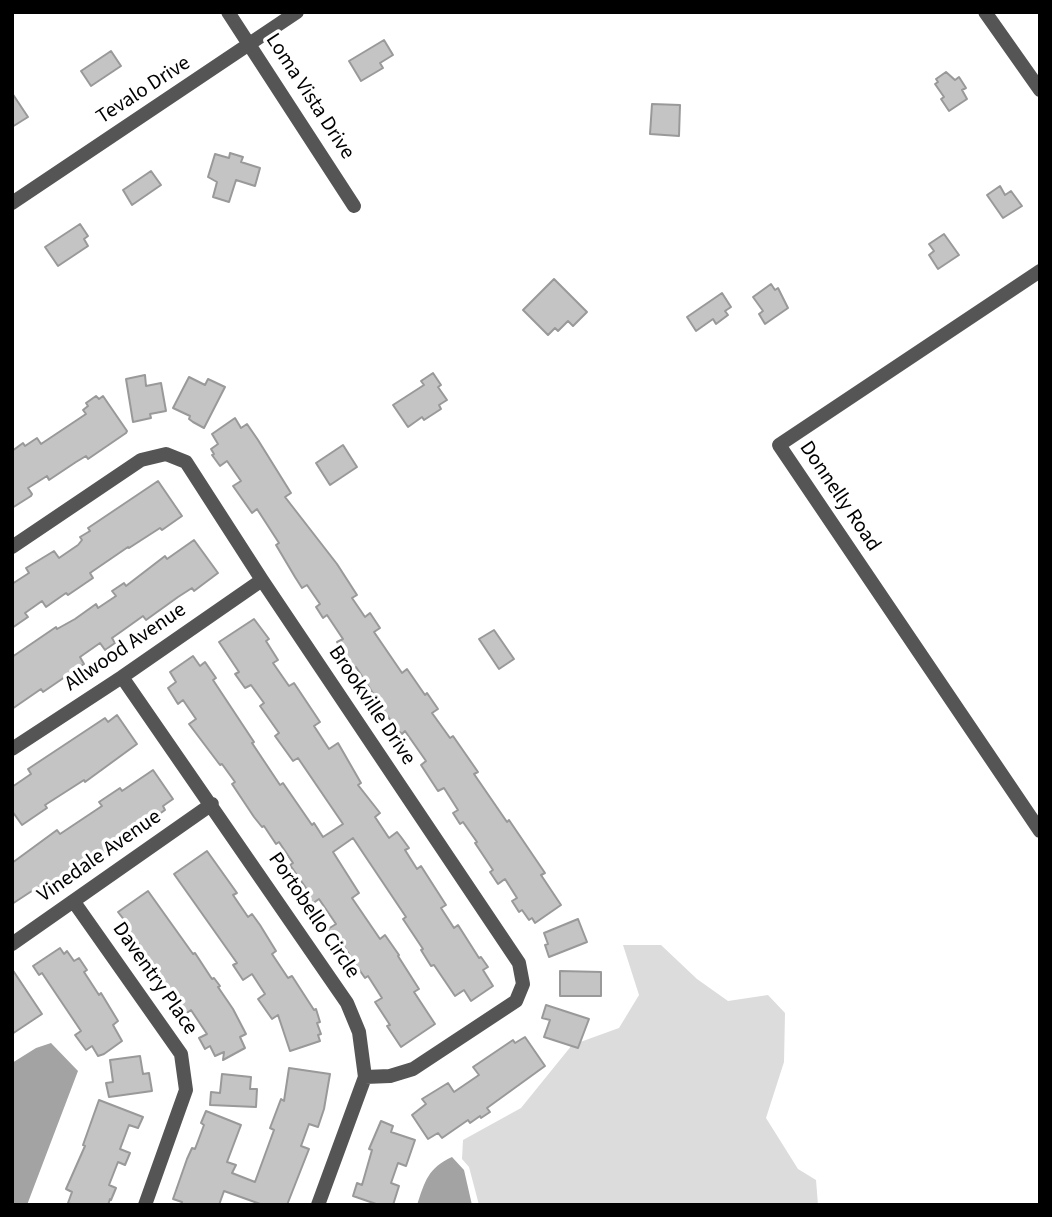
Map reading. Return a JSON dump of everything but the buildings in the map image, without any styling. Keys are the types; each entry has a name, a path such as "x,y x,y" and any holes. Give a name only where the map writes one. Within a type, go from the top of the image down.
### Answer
{"street":[{"name":"Loma Vista Drive","path":"228,12 354,206"},
{"name":"Tevalo Drive","path":"12,203 297,12"},
{"path":"985,12 1040,90"},
{"name":"Donnelly Road","path":"1040,271 779,445 1040,831"},
{"name":"Brookville Drive","path":"12,547 141,460 166,454 186,462 519,963 523,984 516,1001 413,1069 390,1076 365,1077"},
{"name":"Allwood Avenue","path":"12,749 262,580"},
{"name":"Portobello Circle","path":"122,677 347,1003 359,1032 365,1077 318,1205"},
{"name":"Vinedale Avenue","path":"12,944 212,804"},
{"name":"Daventry Place","path":"74,902 181,1054 186,1090 145,1205"}],"shaded area":[{"path":"623,945 661,945 697,979 728,1001 768,995 785,1013 784,1062 766,1118 798,1169 816,1180 818,1205 479,1205 469,1167 462,1159 463,1140 521,1108 572,1045 619,1028 639,995"},
{"path":"51,1043 78,1071 27,1205 12,1205 12,1063 36,1048"},
{"path":"452,1157 464,1170 472,1205 417,1205 428,1176"}]}
